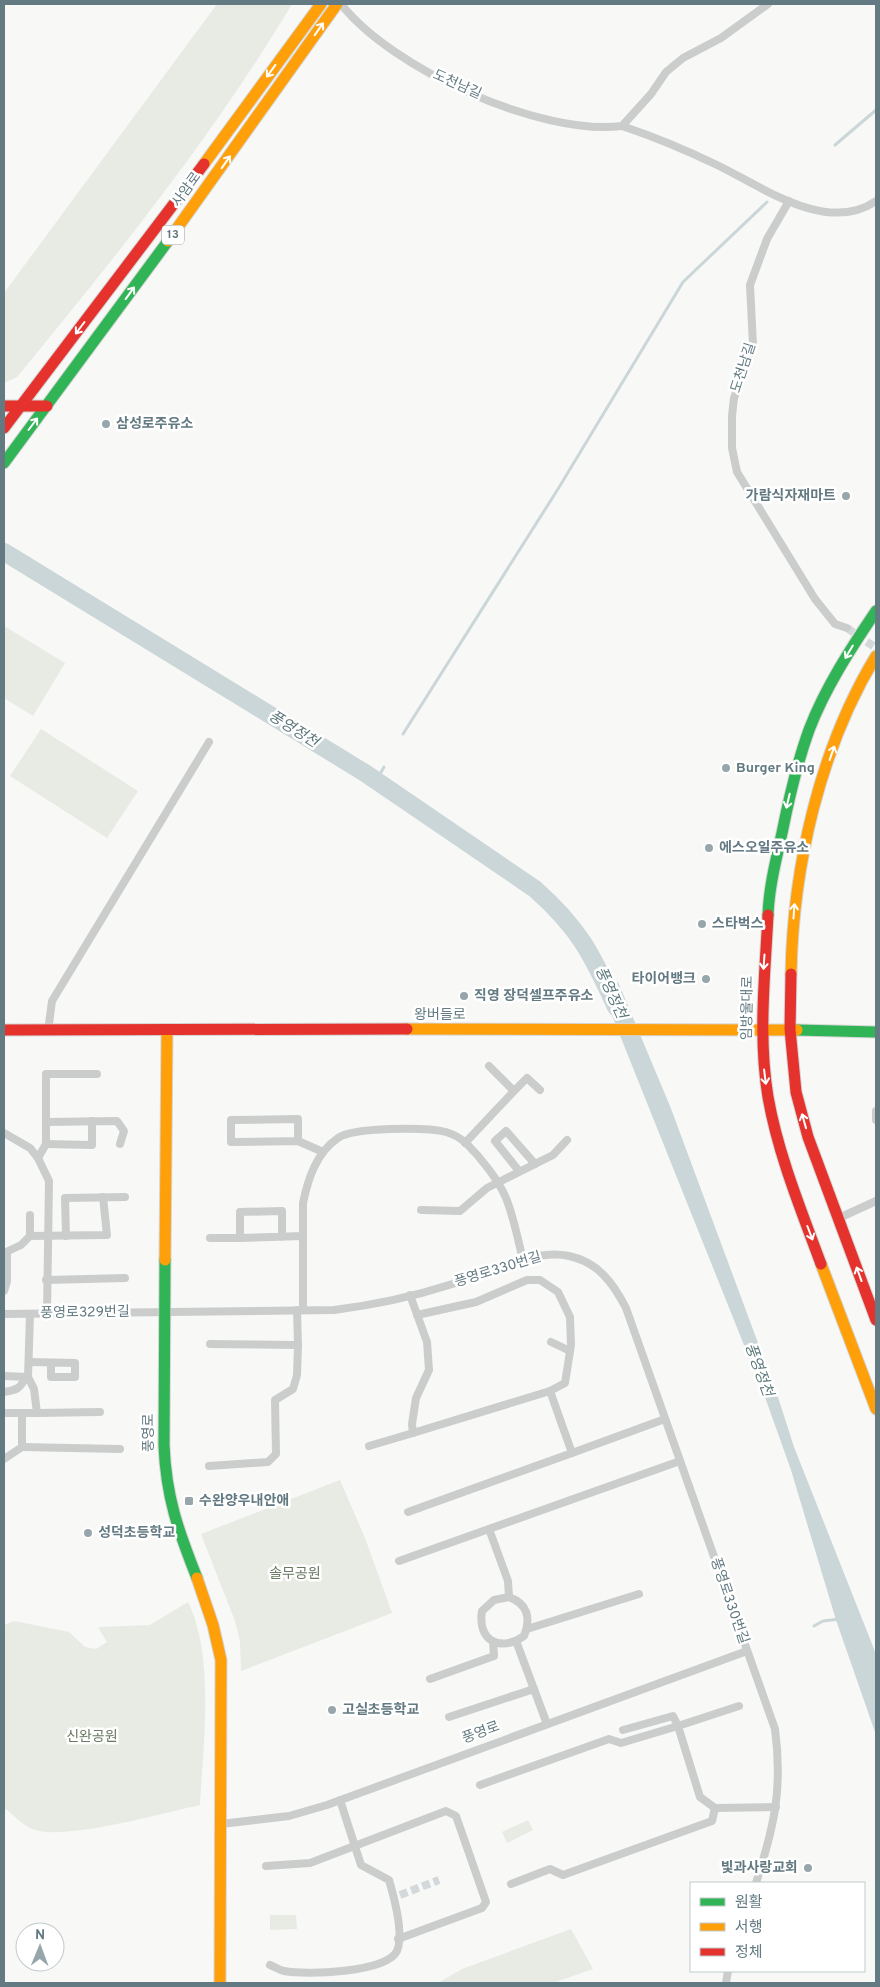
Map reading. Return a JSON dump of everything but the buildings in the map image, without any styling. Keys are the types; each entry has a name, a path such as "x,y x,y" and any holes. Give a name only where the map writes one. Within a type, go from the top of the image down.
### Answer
{"main road":[{"name":"사암로","path":"4,463 221,169 337,4"},
{"name":"사암로","path":"4,428 202,167 317,6"},
{"path":"4,406 47,406"},
{"name":"임방울대로","path":"876,611 856,641 821,704 809,730 790,793 770,890 762,1029 768,1097 778,1139 802,1210 876,1409"},
{"path":"876,656 862,679 840,728 823,779 802,856 792,927 790,1030 796,1092 808,1137 876,1320"},
{"name":"왕버들로","path":"4,1030 166,1032 690,1028 876,1032"},
{"name":"풍영로","path":"166,1032 164,1446 166,1478 175,1524 213,1618 218,1642 222,1687 220,1983"}],"street":[{"name":"도천남길","path":"342,4 352,18 389,49 442,80 505,106 546,120 590,127 622,126 664,140 721,167 767,193 789,201 767,239 750,285 754,346 734,398 733,457 737,472 815,599 835,624 847,628"},
{"path":"622,126 651,94 666,72 683,58 721,38 768,4"},
{"path":"789,201 819,210 837,211 858,209 876,201"},
{"path":"48,1031 52,1001 209,742"},
{"path":"489,1066 514,1091"},
{"path":"38,1158 46,1144 48,1122 46,1074 97,1074"},
{"path":"465,1143 527,1078 540,1090"},
{"path":"876,1111 876,1120"},
{"path":"298,1141 298,1119 231,1120 231,1142 298,1141 323,1152"},
{"path":"46,1144 92,1145 92,1121"},
{"path":"48,1122 117,1121 124,1131 120,1144"},
{"path":"209,1466 268,1462 276,1454 275,1400 293,1389 297,1375 303,1203 314,1166 323,1152 339,1137 360,1130 440,1131 455,1136 465,1143 496,1183 505,1198 523,1260"},
{"path":"519,1171 495,1141 506,1131 536,1164"},
{"path":"4,1133 30,1148 38,1158 49,1181 46,1280 47,1314"},
{"path":"422,1210 460,1211 496,1183 553,1156 567,1140"},
{"path":"30,1236 107,1235 103,1197"},
{"path":"66,1236 65,1198 125,1197"},
{"path":"839,1218 876,1201"},
{"path":"240,1238 240,1212 282,1211 282,1237"},
{"path":"4,1291 7,1281 5,1252 21,1245 30,1236 30,1215"},
{"path":"210,1238 303,1236"},
{"name":"풍영로330번길","path":"165,1311 300,1310 355,1307 448,1286 544,1254 570,1256 594,1266 614,1284 626,1308 775,1729 780,1781 772,1832 756,1882"},
{"path":"46,1280 125,1278"},
{"path":"368,1446 550,1391 565,1383 570,1351 570,1317 558,1292 540,1280 527,1280 476,1302 417,1315"},
{"path":"410,1295 427,1342 429,1370 416,1398 412,1424 413,1433"},
{"name":"풍영로329번길","path":"4,1314 165,1311"},
{"path":"4,1392 16,1390 22,1386 27,1377 30,1314"},
{"path":"551,1342 570,1351"},
{"path":"210,1344 298,1345"},
{"path":"29,1362 51,1362"},
{"path":"4,1376 27,1377"},
{"path":"27,1377 34,1389 38,1413"},
{"path":"550,1391 572,1453"},
{"path":"4,1413 100,1412"},
{"path":"22,1413 22,1447"},
{"path":"408,1512 665,1418"},
{"path":"4,1459 22,1447 120,1449"},
{"path":"399,1561 680,1461"},
{"path":"489,1529 508,1581 509,1597"},
{"path":"526,1629 639,1594"},
{"path":"430,1679 494,1656 493,1642 481,1626 482,1611 494,1600 509,1597 517,1600 526,1609 528,1616 524,1636 516,1641 501,1644 493,1642"},
{"path":"516,1641 547,1724"},
{"name":"풍영로","path":"221,1824 289,1816 340,1800 746,1651"},
{"path":"449,1718 534,1690"},
{"path":"480,1785 609,1739 621,1743 739,1706"},
{"path":"623,1730 672,1716 678,1726 700,1797 715,1808 776,1807"},
{"path":"270,1964 286,1972 348,1971 389,1961 397,1951 397,1896 389,1880 361,1865 340,1800"},
{"path":"511,1884 550,1868 563,1875 712,1821 715,1808"},
{"path":"266,1866 310,1863 446,1811 456,1816 486,1902 482,1908 398,1939"}],"green space":[{"path":"217,4 292,4 262,53 162,195 17,377 4,383 4,293"},
{"path":"4,626 65,663 33,716 4,698"},
{"path":"41,729 138,791 107,838 10,776"},
{"name":"솔무공원","path":"340,1480 365,1538 392,1613 241,1671 240,1641 235,1621 201,1534"},
{"name":"신완공원","path":"188,1602 202,1648 204,1675 205,1729 200,1805 92,1829 50,1832 31,1828 4,1808 4,1625 14,1621 69,1632 85,1647 96,1649 107,1642 98,1627 150,1625"},
{"path":"528,1820 533,1830 507,1843 502,1832"},
{"path":"270,1915 296,1915 297,1929 270,1930"},
{"path":"571,1929 593,1969 553,1983 438,1983 462,1969"}],"water":[{"name":"풍영정천","path":"618,982 670,1106 777,1394 794,1447 876,1654 876,1735 836,1620 791,1470 766,1400 601,988"}],"waterway":[{"path":"835,145 876,110"},
{"path":"403,734 558,489 683,282 767,202"},
{"name":"풍영정천","path":"4,552 365,773 535,889 563,916 583,943 616,1007"},
{"path":"376,781 384,767"},
{"path":"814,1626 823,1621 840,1619"}],"tunnel":[{"path":"847,628 876,648"},
{"path":"400,1895 439,1880"}],"traffic: fast":[{"path":"4,463 168,241"},
{"path":"768,915 773,874 787,807 809,730 831,684 876,611"},
{"path":"797,1030 876,1032"},
{"path":"165,1260 165,1464 174,1513 197,1578"}],"traffic: slow":[{"path":"204,164 321,4"},
{"path":"168,241 337,4"},
{"path":"791,974 797,892 813,809 839,729 856,692 876,656"},
{"path":"407,1029 797,1030"},
{"path":"165,1260 167,1032"},
{"path":"821,1264 876,1409"},
{"path":"197,1578 213,1625 221,1660 220,1983"}],"traffic: jam":[{"path":"4,428 204,164"},
{"path":"4,406 47,406"},
{"path":"768,915 763,1029 763,1052 768,1097 784,1161 821,1264"},
{"path":"791,974 790,1029 796,1092 808,1137 876,1320"},
{"path":"4,1030 407,1029"}],"place":[{"name":"삼성로주유소","path":"106,424"},
{"name":"가람식자재마트","path":"846,496"},
{"name":"Burger King","path":"726,768"},
{"name":"에스오일주유소","path":"709,848"},
{"name":"스타벅스","path":"702,924"},
{"name":"타이어뱅크","path":"706,979"},
{"name":"직영 장덕셀프주유소","path":"464,996"},
{"name":"수완양우내안애","path":"189,1501"},
{"name":"성덕초등학교","path":"88,1533"},
{"name":"고실초등학교","path":"332,1710"},
{"name":"빛과사랑교회","path":"808,1868"}]}
